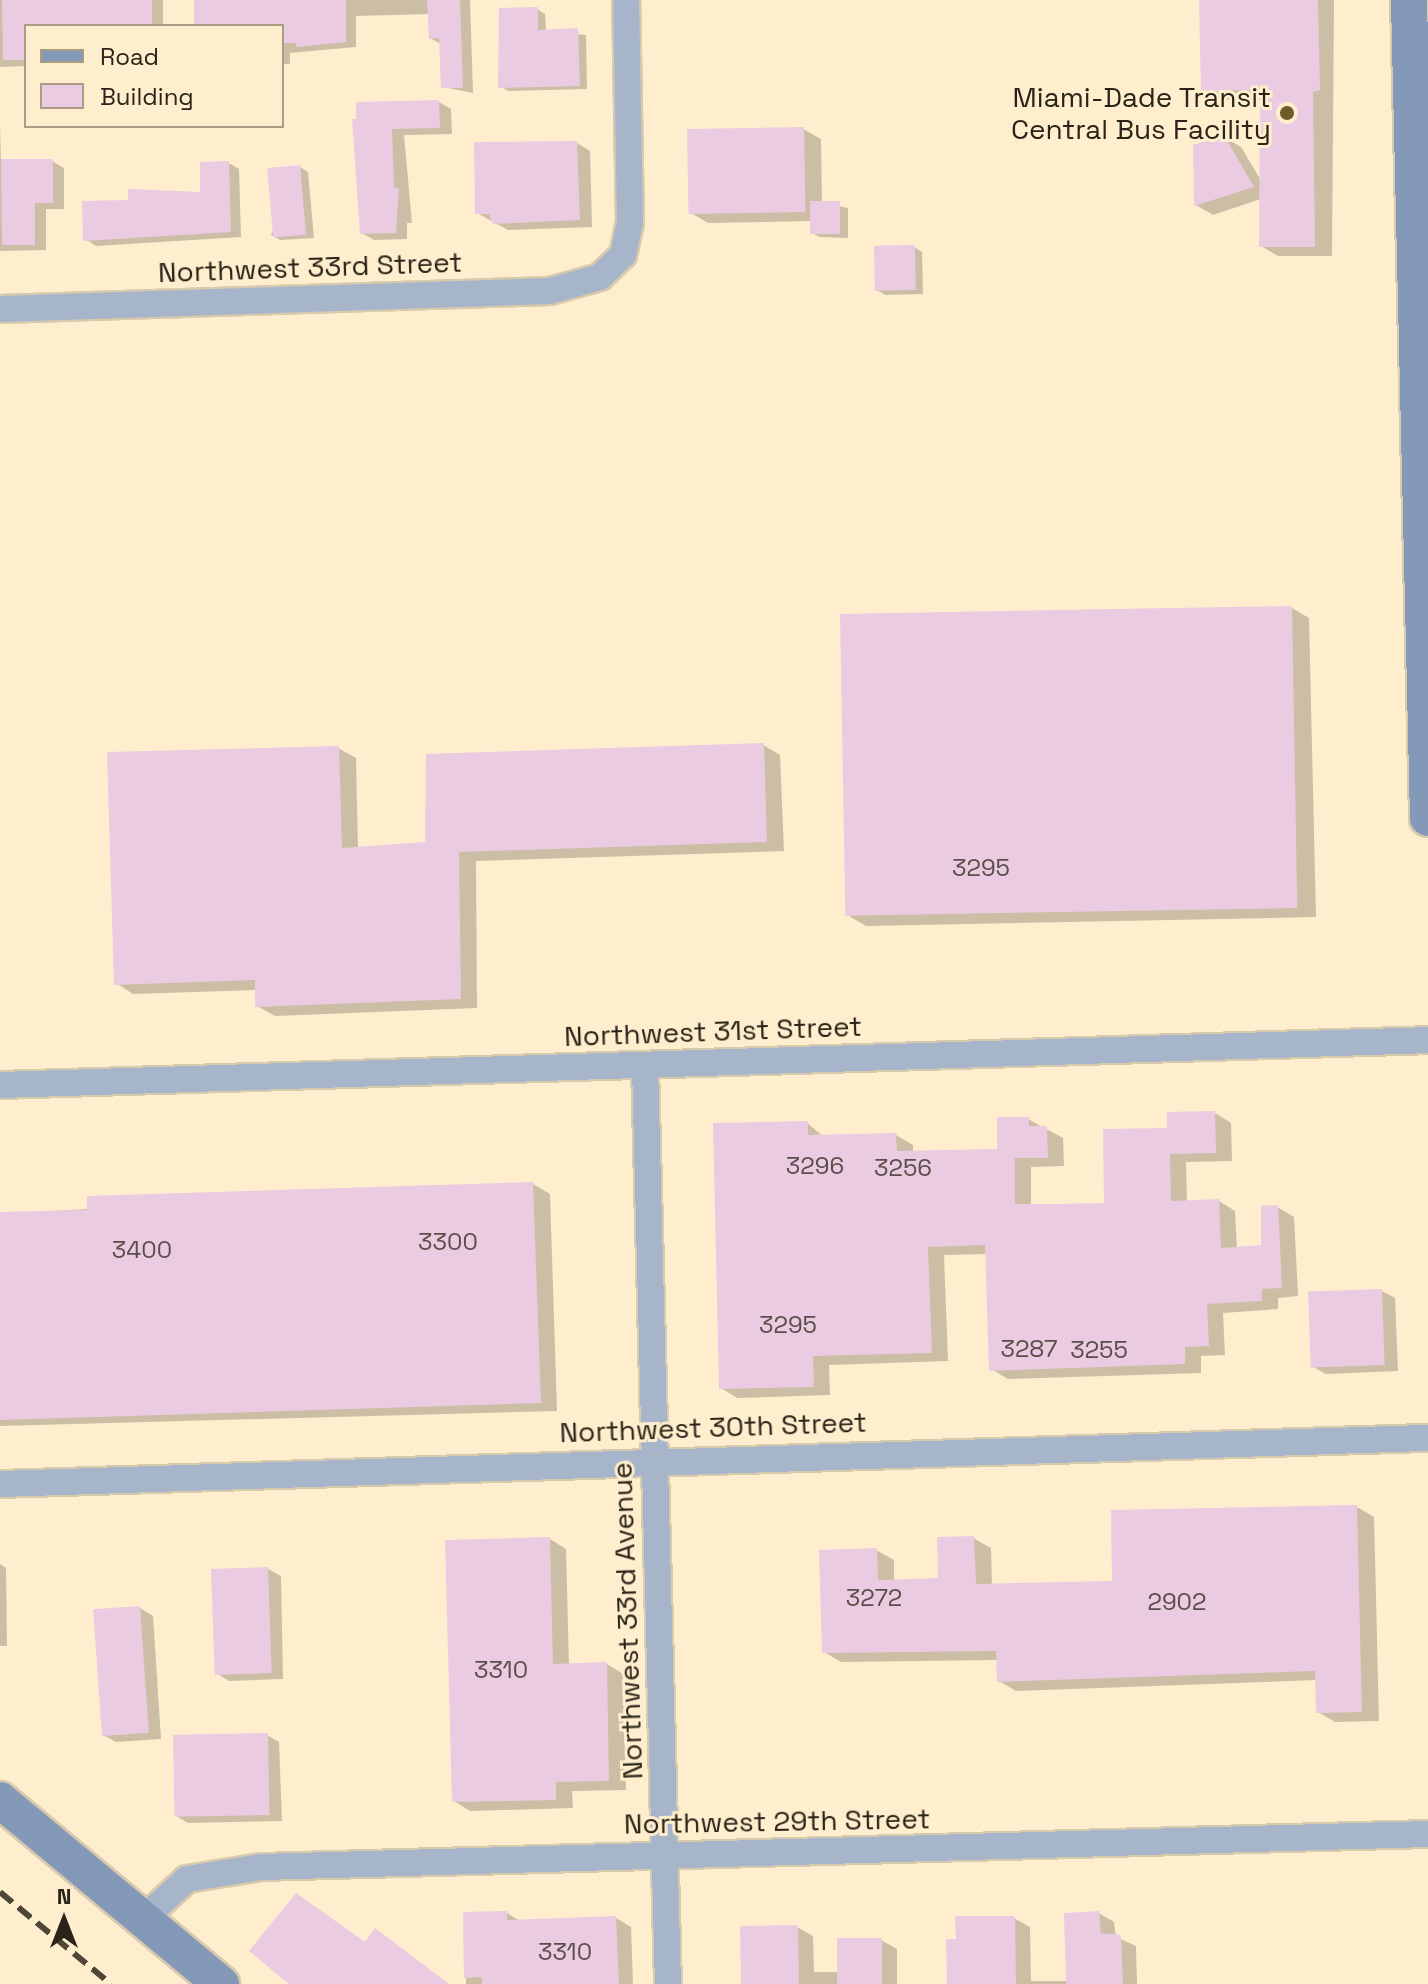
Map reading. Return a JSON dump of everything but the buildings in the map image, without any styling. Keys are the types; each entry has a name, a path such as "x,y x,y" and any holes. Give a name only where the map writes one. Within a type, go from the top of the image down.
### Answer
{"main road":[{"path":"1409,0 1421,261 1428,818"},
{"path":"0,1800 221,1984"}],"street":[{"name":"Northwest 33rd Street","path":"0,309 550,291 583,285 616,267 628,238 631,207 626,0"},
{"name":"Northwest 31st Street","path":"0,1085 1428,1040"},
{"name":"Northwest 33rd Avenue","path":"645,1065 668,1984"},
{"name":"Northwest 30th Street","path":"0,1484 1428,1438"},
{"name":"Northwest 29th Street","path":"143,1919 187,1879 214,1872 665,1855 1428,1834"}],"railway":[{"path":"0,1892 111,1984"}],"place":[{"name":"Miami-Dade Transit Central Bus Facility","path":"1287,113"}]}
